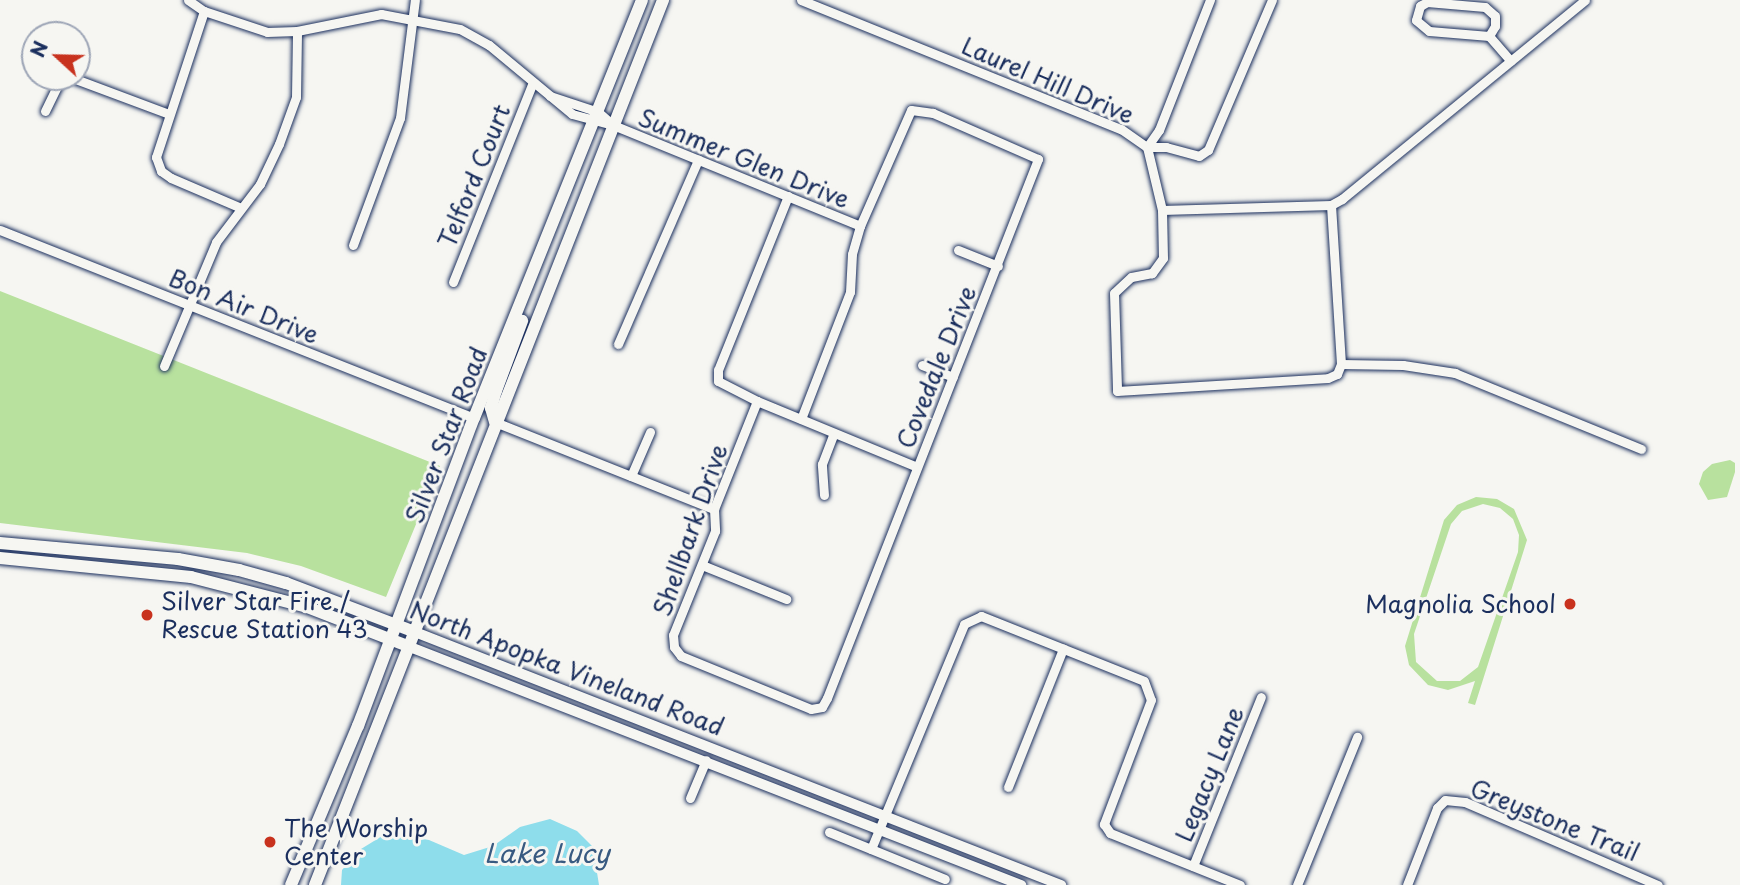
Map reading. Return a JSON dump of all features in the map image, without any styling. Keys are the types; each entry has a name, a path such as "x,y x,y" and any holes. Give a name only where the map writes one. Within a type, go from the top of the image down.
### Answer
{"main road":[{"name":"Silver Star Road","path":"291,885 391,639 474,418 642,0"},
{"name":"Silver Star Road","path":"315,885 663,0"},
{"path":"495,422 491,408 527,308 529,283"},
{"name":"North Apopka Vineland Road","path":"0,542 166,557 239,570 415,632"},
{"name":"North Apopka Vineland Road","path":"0,558 191,577 307,607 410,647"}],"street":[{"path":"188,0 204,11 267,32 297,32 362,16 411,17 460,29 489,45 545,95 596,118"},
{"path":"353,245 400,118 415,0"},
{"name":"Laurel Hill Drive","path":"801,0 1121,129 1147,147 1162,211 1159,267 1131,277 1114,293 1117,391 1328,378 1337,374 1341,363"},
{"path":"1147,147 1159,130 1210,0"},
{"path":"1147,147 1166,147 1199,156 1208,150 1272,0"},
{"path":"1162,211 1331,205 1586,0"},
{"path":"1489,36 1495,16 1485,6 1427,2 1417,11 1416,20 1429,31 1489,36 1511,61"},
{"path":"204,11 156,157 161,172 239,207"},
{"path":"164,366 216,242 239,207 260,184 296,97 297,32"},
{"name":"Telford Court","path":"453,282 532,84"},
{"path":"91,85 169,114"},
{"path":"46,111 55,91"},
{"name":"Covedale Drive","path":"811,709 822,707 827,698 1038,159 933,114 911,110 860,226"},
{"name":"Summer Glen Drive","path":"596,118 860,226"},
{"path":"618,344 698,160"},
{"path":"788,195 718,370 719,381 728,389 917,467"},
{"path":"1331,205 1341,363 1403,365 1455,373 1641,449"},
{"path":"801,419 850,292 852,254 860,226"},
{"name":"Bon Air Drive","path":"0,230 474,418"},
{"path":"958,250 998,266"},
{"path":"922,365 953,377"},
{"name":"Shellbark Drive","path":"757,401 714,509 715,531 673,635 674,647 681,656 811,709"},
{"path":"495,422 714,509"},
{"path":"631,476 650,432"},
{"path":"824,495 822,464 834,433"},
{"path":"702,565 786,599"},
{"path":"871,849 964,624 981,616 1144,681 1151,690 1104,824 1110,833 1240,885"},
{"name":"North Apopka Vineland Road","path":"415,632 1061,885"},
{"name":"North Apopka Vineland Road","path":"410,647 706,760 1021,885"},
{"path":"1008,787 1063,649"},
{"name":"Legacy Lane","path":"1193,866 1261,697"},
{"path":"1297,885 1357,737"},
{"path":"690,798 706,760"},
{"name":"Greystone Trail","path":"1407,885 1437,808 1445,800 1465,802 1658,885"},
{"path":"829,832 945,879"}],"green space":[{"path":"0,291 440,466 386,597 301,566 247,553 0,523"},
{"path":"1730,460 1735,463 1735,472 1727,497 1708,500 1699,484 1703,472 1712,464"},
{"path":"1476,497 1497,499 1514,509 1527,540 1475,705 1468,703 1475,681 1448,690 1428,685 1409,665 1405,646 1444,520 1457,505","holes":["1483,504 1500,508 1513,519 1519,535 1518,552 1478,667 1460,681 1437,681 1416,662 1414,634 1451,524 1462,511"]}],"water":[{"name":"Lake Lucy","path":"550,819 577,831 593,847 599,885 341,885 342,870 361,849 387,833 429,840 464,855 493,846 520,827"}],"place":[{"name":"Magnolia School","path":"1570,604"},
{"name":"Silver Star Fire / Rescue Station 43","path":"147,615"},
{"name":"The Worship Center","path":"270,842"}]}
